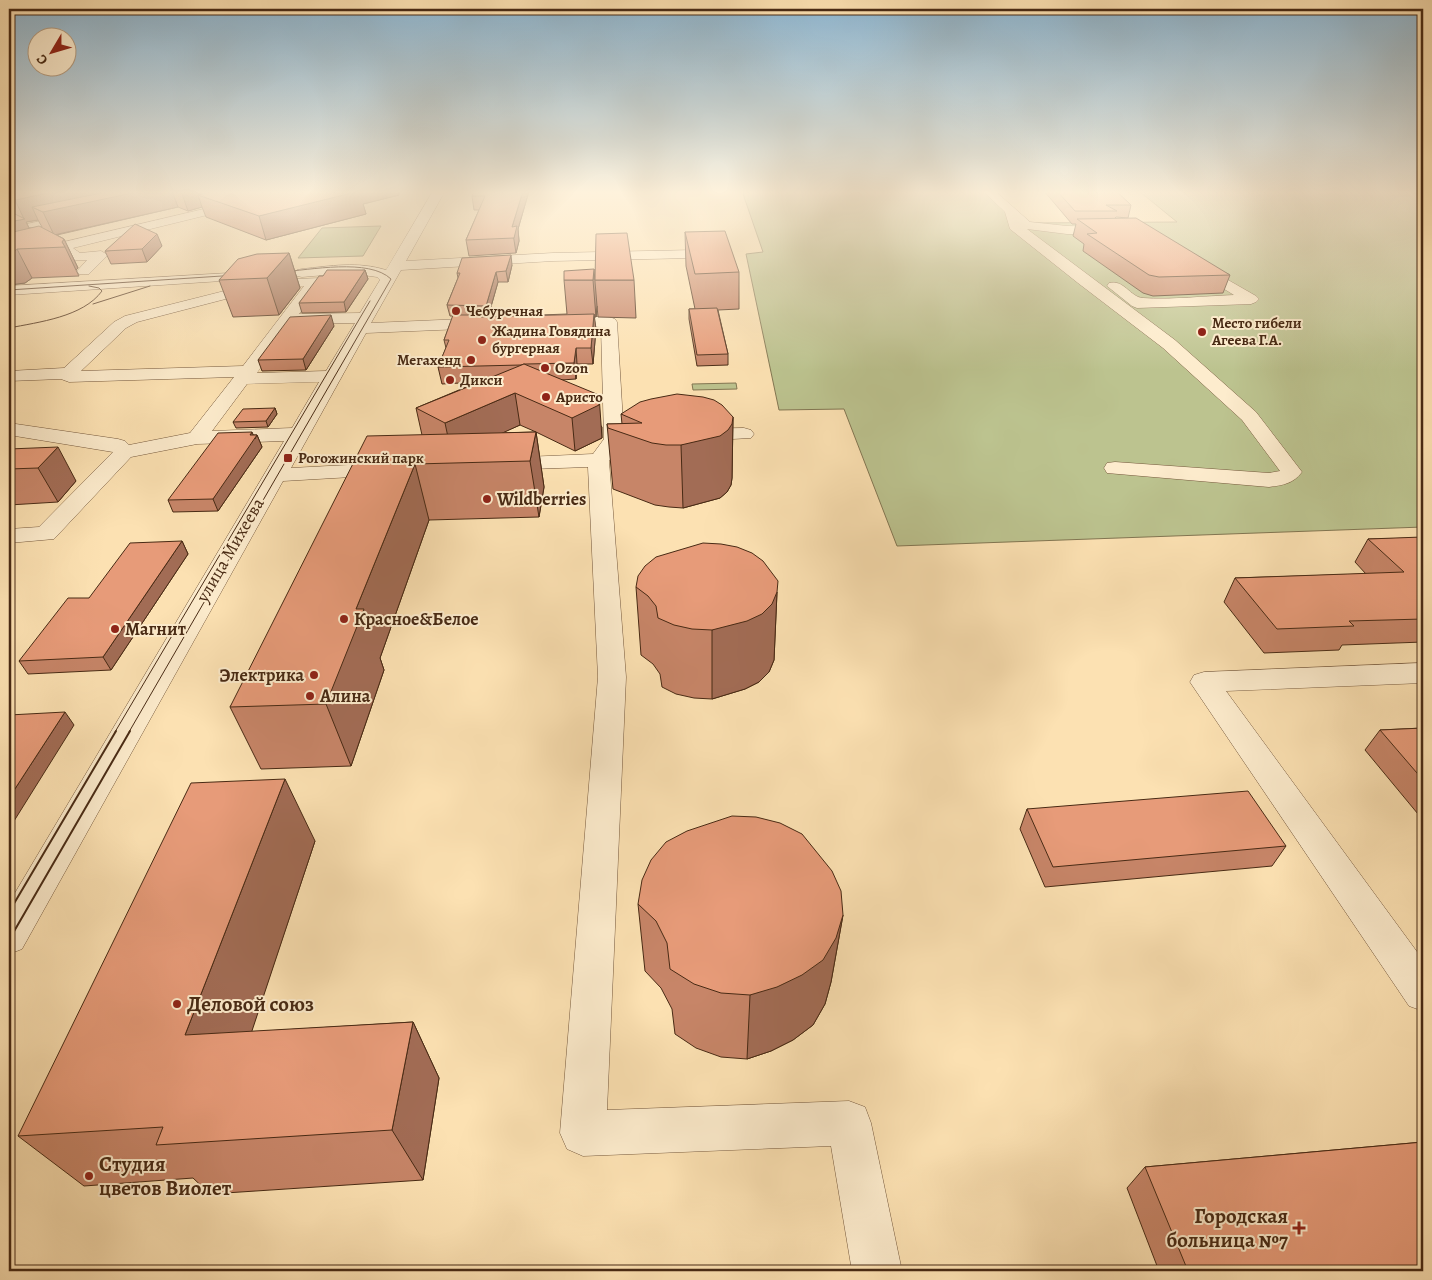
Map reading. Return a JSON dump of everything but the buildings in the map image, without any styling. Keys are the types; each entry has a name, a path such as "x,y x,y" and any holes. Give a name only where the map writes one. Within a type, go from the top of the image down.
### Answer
{"street":[{"path":"9,259 40,251"},
{"path":"69,251 77,257 101,255 84,271"},
{"name":"улица Михеева","path":"9,937 404,251"},
{"path":"1046,251 1169,344 1249,416 1291,472 1289,476 1282,479 1269,480 1116,468"},
{"path":"1067,251 1137,303 1251,299 1185,259"},
{"path":"9,291 360,269 382,273 553,257 694,254"},
{"path":"9,376 68,373 120,325 131,319 268,284 316,281 197,438"},
{"path":"288,320 424,324 502,323"},
{"path":"541,322 610,322 615,446 612,677 583,1133 849,1123 877,1271"},
{"path":"68,373 69,377 332,376"},
{"path":"9,429 118,445 124,452"},
{"path":"9,536 46,534 124,452 197,438 298,434"},
{"path":"679,436 744,434"},
{"path":"479,465 615,446"},
{"path":"274,475 419,468"},
{"path":"1423,673 1204,682 1423,992"}],"green space":[{"path":"304,251 366,251 363,256 298,258"},
{"path":"1423,251 1423,527 897,546 844,409 779,410 746,254 763,252"},
{"path":"736,383 737,389 693,390 692,384"}],"tram line":[{"path":"129,732 391,279 369,269 354,267 281,272"},
{"path":"9,290 237,275"},
{"path":"9,328 47,321 84,307 102,291 99,288 89,286"},
{"path":"93,304 150,286"},
{"path":"115,732 370,301"},
{"path":"9,912 116,731"},
{"path":"9,940 130,731"}],"place":[{"name":"Чебуречная","path":"456,311"},
{"name":"Место гибели Агеева Г.А.","path":"1202,332"},
{"name":"Жадина Говядина бургерная","path":"482,340"},
{"name":"Мегахенд","path":"471,360"},
{"name":"Ozon","path":"545,368"},
{"name":"Дикси","path":"450,380"},
{"name":"Аристо","path":"546,397"},
{"name":"Рогожинский парк","path":"288,458"},
{"name":"Wildberries","path":"487,499"},
{"name":"Красное&Белое","path":"344,619"},
{"name":"Магнит","path":"115,629"},
{"name":"Электрика","path":"314,675"},
{"name":"Алина","path":"310,696"},
{"name":"Деловой союз","path":"177,1004"},
{"name":"Студия цветов Виолет","path":"89,1176"},
{"name":"Городская больница №7","path":"1299,1228"}]}
